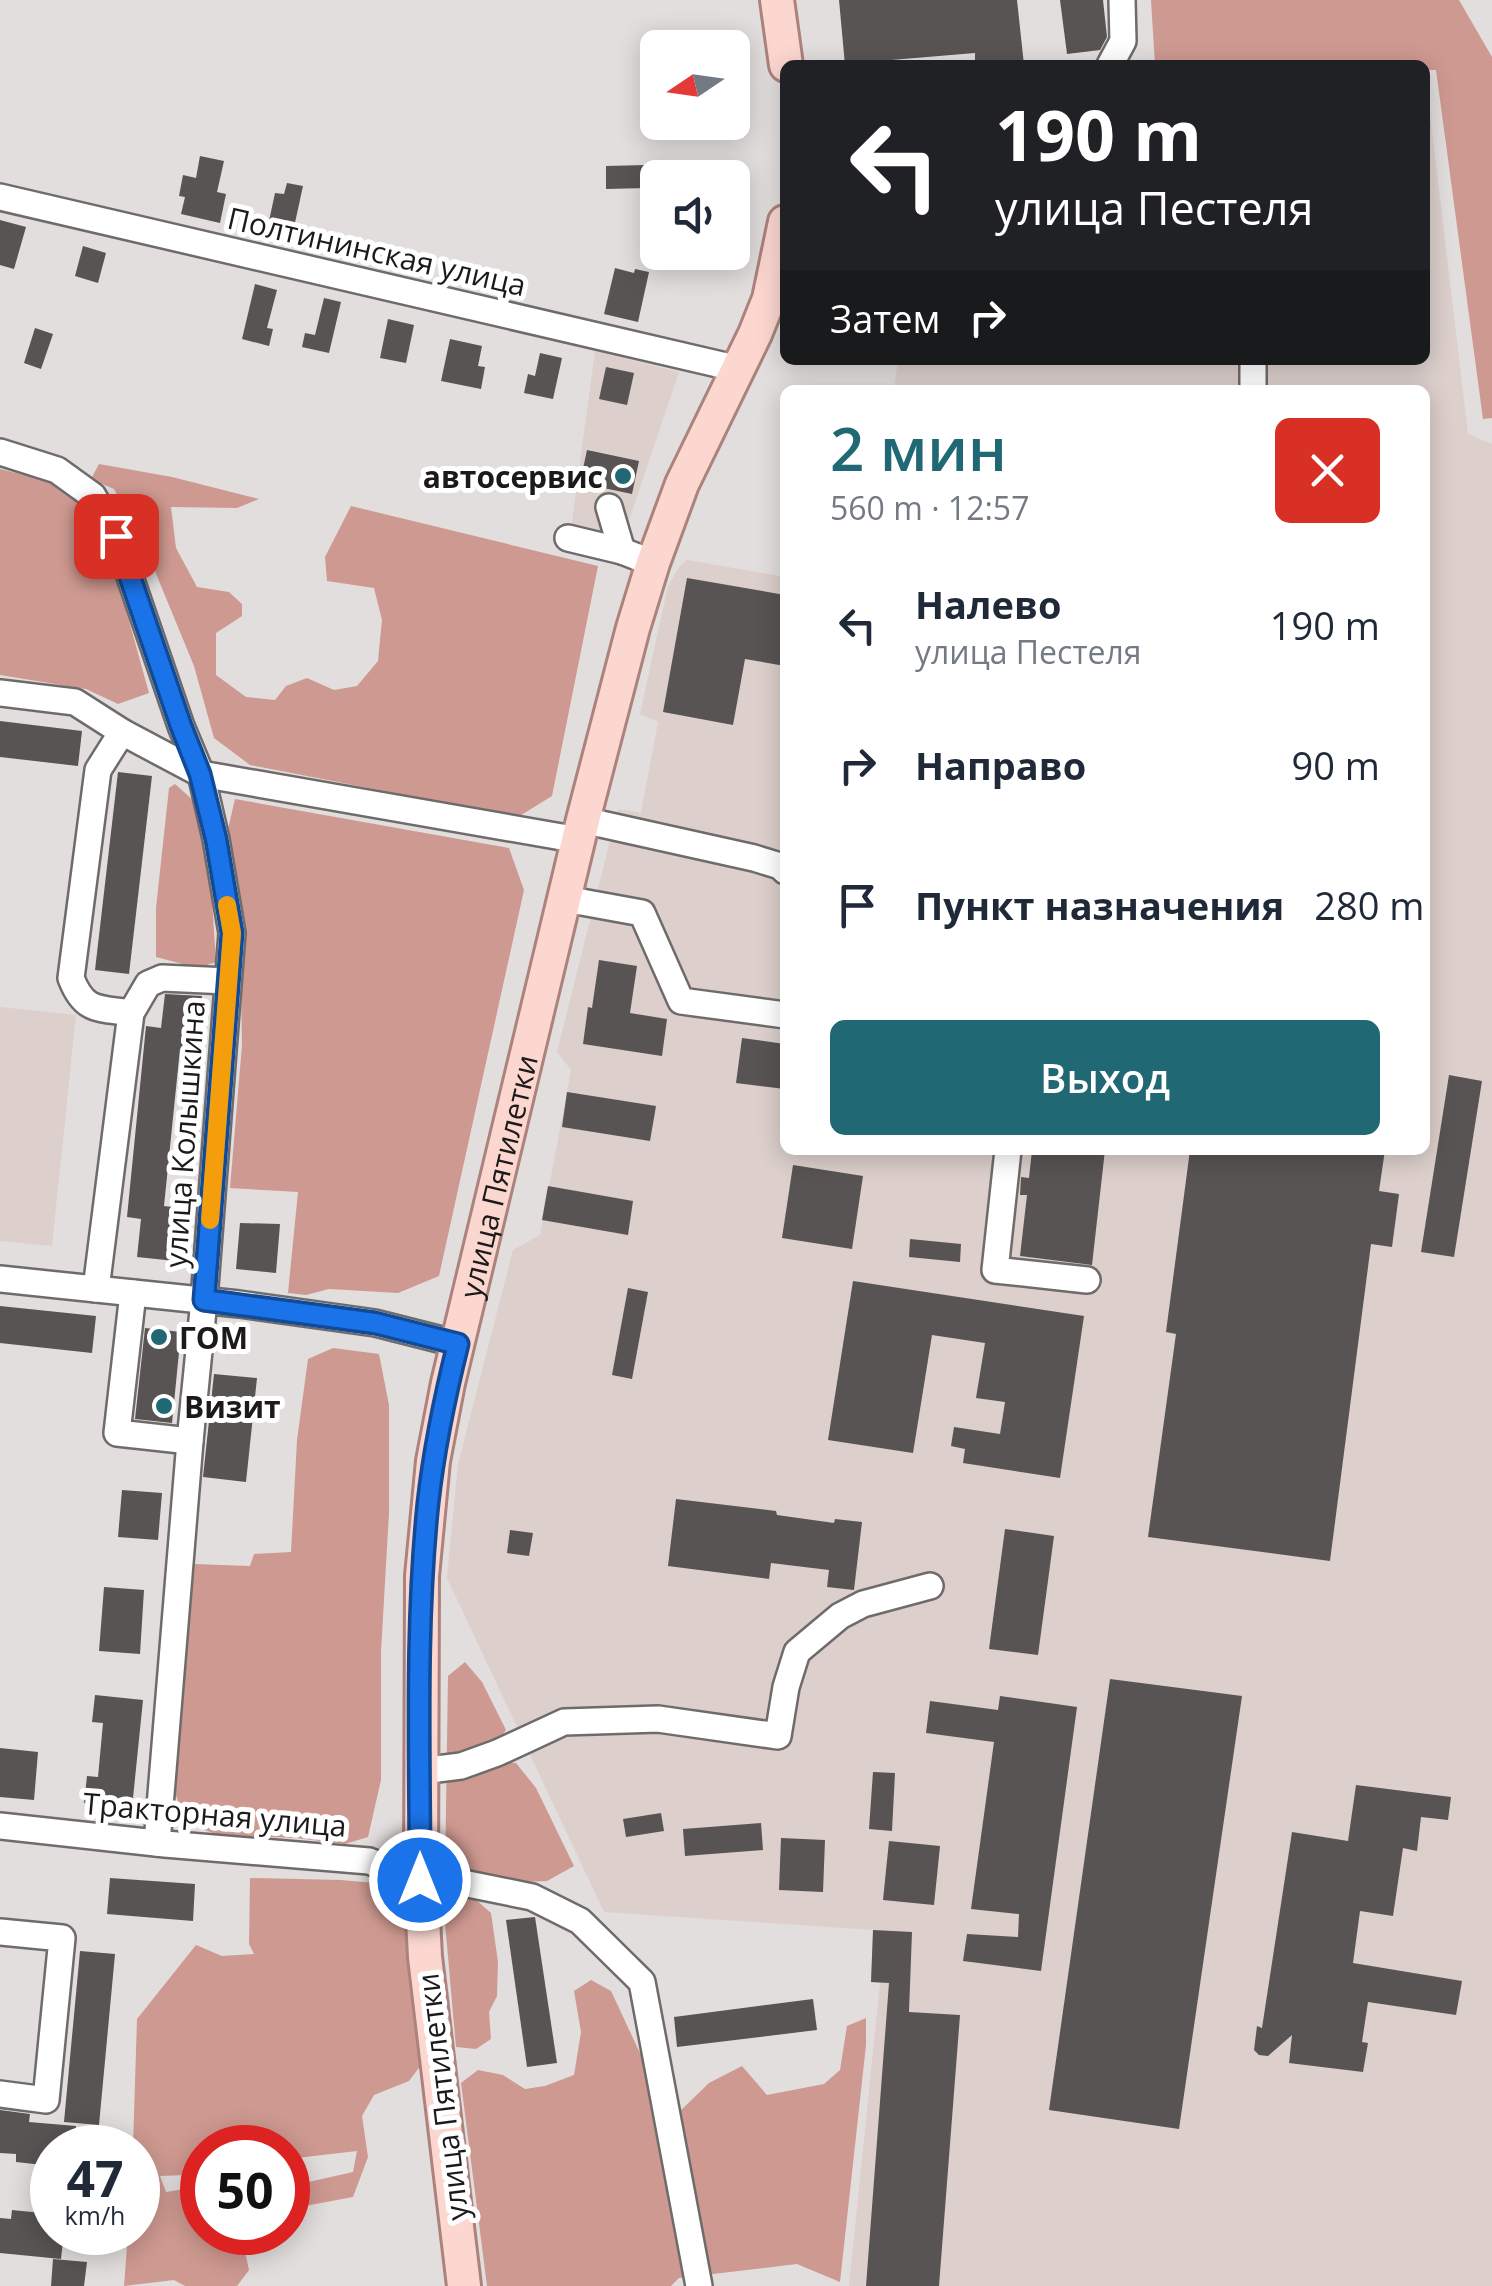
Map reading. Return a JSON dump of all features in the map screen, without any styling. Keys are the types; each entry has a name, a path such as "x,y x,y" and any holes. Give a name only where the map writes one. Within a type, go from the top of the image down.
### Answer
{"main road":[{"path":"778,0 785,60"},
{"name":"улица Пятилетки","path":"464,2286 431,2011 420,1880 421,1611 433,1461 616,689 653,563 682,484 769,299 780,246"}],"street":[{"path":"1113,60 1123,41 1122,0"},
{"name":"Полтининская улица","path":"0,196 738,369"},
{"name":"улица Колышкина","path":"0,452 58,470 93,496 116,536 200,774 232,933 156,1844"},
{"path":"609,507 622,552"},
{"path":"568,538 653,563"},
{"path":"0,693 75,702 200,774 581,830 754,858 780,866"},
{"path":"122,732 98,770 71,978 78,996 91,1007 131,1014"},
{"path":"565,899 642,914 681,1001 780,1013"},
{"path":"96,1289 131,1014 148,984 162,978 228,981"},
{"path":"1007,1155 995,1270 1087,1280"},
{"path":"0,1279 375,1323 458,1344"},
{"path":"133,1293 117,1434 190,1441"},
{"path":"421,1772 460,1766 564,1722 658,1718 778,1736 796,1652 840,1616 863,1604 930,1586"},
{"name":"Тракторная улица","path":"0,1826 369,1862 420,1880 468,1884 532,1897 580,1921 642,1982 699,2286"},
{"path":"0,1932 62,1938 46,2100 0,2094"}],"shaded area":[{"path":"1151,0 1459,0 1492,57 1492,418 1483,419 1436,70 1430,70 1430,60 1155,60"},
{"path":"1430,113 1468,434 1492,444 1492,2286 849,2286 880,1983 871,1982 873,1930 604,1912 447,1578 458,1464 513,1250 540,1235 571,1070 557,1052 618,809 641,813 658,722 640,714 668,586 687,560 780,576 780,1155 1430,1155 1430,385 895,385 897,365 1430,365"},
{"path":"595,351 679,372 624,535 611,538 571,529"},
{"path":"99,464 259,499 237,508 171,507 176,548 197,587 229,592 242,604 242,616 216,633 216,675 246,697 275,700 286,686 307,678 334,690 357,686 378,661 382,620 374,588 327,581 325,557 351,506 598,566 552,796 518,817 250,765 214,738 194,666 145,547 114,489 91,479"},
{"path":"0,469 56,483 93,516 120,588 149,693 118,704 86,689 0,675"},
{"path":"175,784 194,801 210,868 216,962 198,968 156,957 156,908 169,788"},
{"path":"235,799 509,848 524,890 439,1276 398,1293 329,1289 306,1295 288,1293 298,1192 230,1188 242,1045 240,934 225,842"},
{"path":"0,1007 76,1015 52,1246 0,1241"},
{"path":"333,1348 379,1354 389,1405 381,1780 368,1837 345,1844 219,1835 185,1823 169,1774 183,1612 194,1564 250,1566 254,1554 291,1552 297,1440 308,1359"},
{"path":"465,1662 482,1682 506,1730 494,1747 500,1762 516,1763 536,1788 574,1866 547,1881 445,1875 448,1676"},
{"path":"250,1878 385,1884 409,1894 421,2065 409,2081 374,2095 362,2116 368,2157 353,2197 310,2205 310,2182 353,2172 357,2151 310,2156 310,2125 180,2125 180,2175 160,2176 160,2125 134,2125 137,2019 196,1945 222,1956 254,1954 249,1944"},
{"path":"453,1894 474,1898 491,1913 498,1962 497,1996 489,2012 491,2039 476,2049 456,2047 443,1900"},
{"path":"591,1980 611,1991 640,2053 677,2114 709,2083 742,2066 767,2095 824,2084 840,2070 847,2026 866,2018 840,2282 797,2264 679,2278 671,2286 487,2286 461,2083 478,2070 503,2075 525,2089 574,2075 581,2032 574,1991"},
{"path":"160,2176 166,2192 180,2190 180,2255 246,2255 249,2270 237,2286 185,2286 174,2280 124,2286 126,2255 160,2255"}],"building":[{"path":"839,0 1017,0 1023,60 975,60 975,53 845,60"},
{"path":"1060,0 1103,0 1107,37 1100,50 1067,54"},
{"path":"200,156 224,161 217,192 226,194 220,223 181,214 185,197 179,196 183,175 196,178"},
{"path":"640,165 640,188 606,189 606,166"},
{"path":"287,183 303,186 291,241 266,235 275,193 284,194"},
{"path":"0,220 26,227 14,269 0,265"},
{"path":"83,246 106,253 98,283 75,276"},
{"path":"615,268 649,272 638,322 604,314"},
{"path":"255,284 277,290 267,328 273,329 269,346 242,339"},
{"path":"324,298 341,302 329,353 302,347 305,333 315,335"},
{"path":"388,319 414,325 406,363 380,358"},
{"path":"35,328 53,334 41,369 24,363"},
{"path":"450,339 482,346 478,366 485,367 481,389 441,381"},
{"path":"540,353 562,358 553,399 524,393 528,374 535,376"},
{"path":"606,367 634,373 627,405 599,399"},
{"path":"587,450 639,461 632,494 580,483"},
{"path":"687,578 780,594 780,665 745,659 733,725 663,712"},
{"path":"0,721 82,731 78,766 0,757"},
{"path":"118,772 152,776 129,974 95,970"},
{"path":"599,960 637,966 630,1013 667,1019 662,1056 583,1044"},
{"path":"165,994 202,996 196,1051 180,1049 164,1206 180,1208 175,1261 137,1257 141,1219 127,1217 146,1026 161,1028"},
{"path":"742,1038 780,1043 780,1088 736,1083"},
{"path":"1449,1075 1482,1081 1454,1257 1421,1252"},
{"path":"567,1092 656,1106 650,1141 562,1127"},
{"path":"1031,1155 1104,1155 1092,1265 1020,1256 1027,1195 1020,1195 1021,1177 1029,1178"},
{"path":"1189,1155 1384,1155 1379,1191 1399,1194 1392,1247 1371,1244 1330,1561 1148,1537 1176,1334 1166,1332"},
{"path":"793,1165 863,1176 852,1249 782,1238"},
{"path":"548,1186 633,1201 628,1235 542,1220"},
{"path":"240,1223 280,1224 276,1273 236,1269"},
{"path":"910,1239 961,1244 960,1262 909,1257"},
{"path":"853,1281 1084,1316 1060,1478 963,1463 965,1449 951,1446 954,1427 1000,1434 1005,1402 976,1398 985,1343 932,1335 913,1453 828,1440"},
{"path":"628,1288 648,1292 632,1379 612,1375"},
{"path":"0,1306 96,1316 92,1353 0,1343"},
{"path":"145,1328 181,1332 172,1423 135,1419"},
{"path":"214,1374 257,1378 246,1482 203,1477"},
{"path":"122,1490 162,1493 158,1540 118,1537"},
{"path":"676,1499 776,1511 777,1515 834,1523 835,1519 862,1522 854,1590 827,1587 829,1570 771,1563 769,1579 668,1566"},
{"path":"1005,1529 1054,1536 1038,1655 989,1649"},
{"path":"510,1530 533,1533 529,1556 507,1553"},
{"path":"104,1587 144,1590 140,1654 99,1651"},
{"path":"1110,1679 1242,1696 1179,2129 1049,2110"},
{"path":"95,1695 143,1700 132,1808 84,1803 87,1776 98,1777 103,1723 92,1722"},
{"path":"1000,1696 1077,1707 1041,1971 963,1961 967,1934 1018,1937 1019,1914 971,1909 994,1742 926,1733 930,1701 998,1710"},
{"path":"0,1748 38,1752 34,1800 0,1797"},
{"path":"873,1772 895,1773 892,1831 869,1829"},
{"path":"1356,1785 1451,1797 1448,1820 1421,1817 1417,1851 1403,1848 1393,1916 1360,1911 1353,1963 1462,1981 1456,2015 1368,2002 1362,2042 1368,2043 1363,2072 1289,2063 1292,2035 1268,2056 1254,2050 1257,2026 1262,2028 1292,1832 1348,1841"},
{"path":"661,1813 664,1831 626,1837 623,1819"},
{"path":"761,1823 763,1850 685,1856 683,1829"},
{"path":"781,1838 825,1840 823,1892 779,1890"},
{"path":"889,1841 940,1846 934,1905 883,1900"},
{"path":"110,1878 195,1884 193,1921 107,1914"},
{"path":"535,1917 557,2063 527,2067 506,1920"},
{"path":"873,1930 912,1932 909,2012 960,2015 939,2286 866,2286 889,1983 871,1982"},
{"path":"80,1951 115,1954 99,2125 64,2122"},
{"path":"813,1999 817,2030 677,2047 674,2017"},
{"path":"0,2110 30,2114 29,2122 64,2125 30,2125 30,2164 16,2162 16,2154 0,2153"},
{"path":"12,2210 30,2212 30,2255 61,2255 61,2259 0,2253 0,2218 11,2219"},
{"path":"53,2259 87,2262 84,2286 51,2286"}],"slow traffic":[{"path":"210,1220 232,933 227,905"}],"place":[{"name":"автосервис","path":"623,476"},
{"name":"ГОМ","path":"159,1337"},
{"name":"Визит","path":"164,1406"}],"route":[{"path":"116,536 200,774 232,933 204,1300 375,1323 458,1344 433,1461 424,1544 420,1880"}]}
